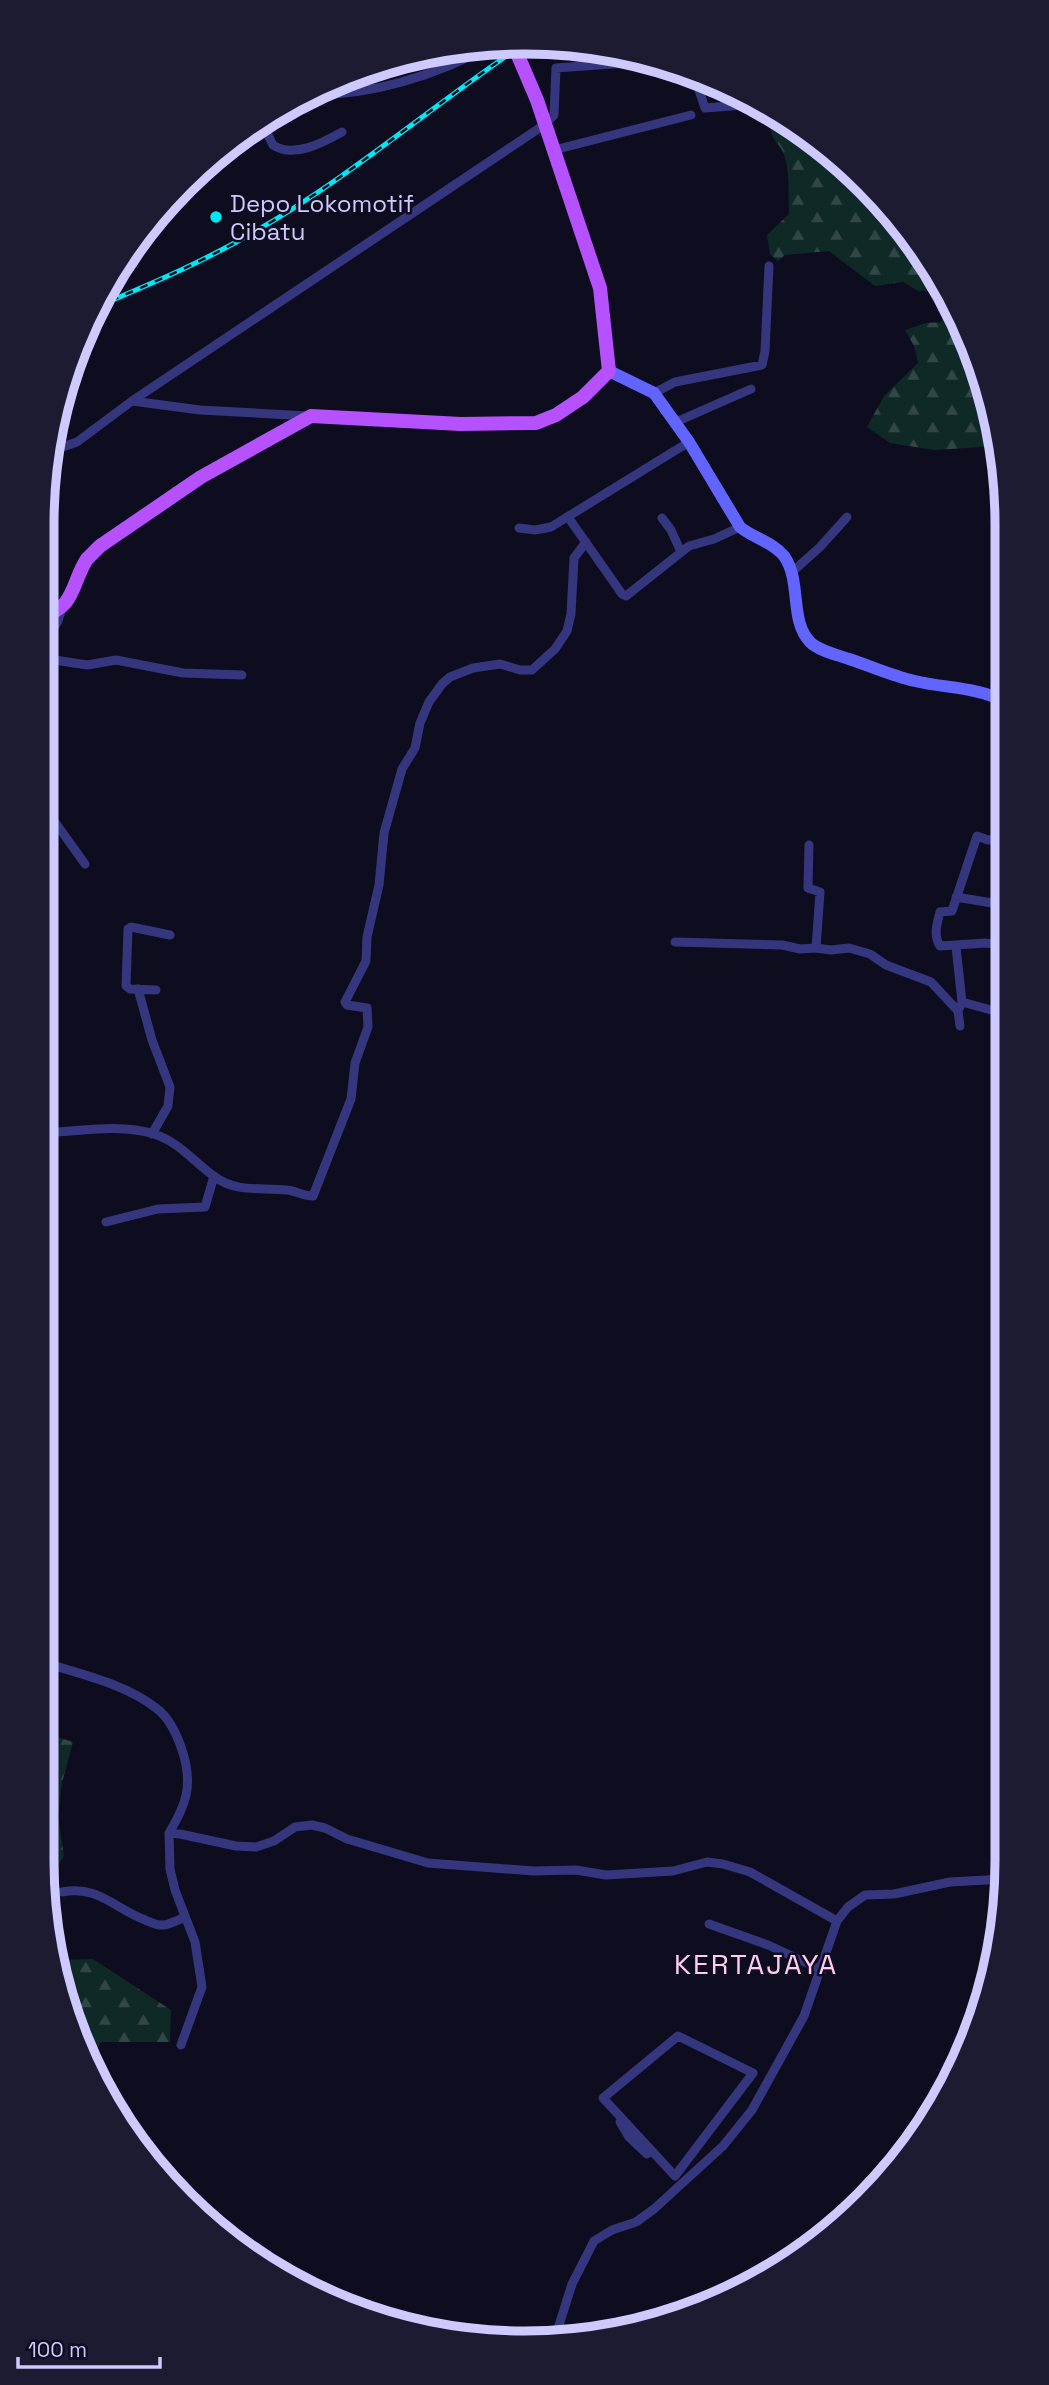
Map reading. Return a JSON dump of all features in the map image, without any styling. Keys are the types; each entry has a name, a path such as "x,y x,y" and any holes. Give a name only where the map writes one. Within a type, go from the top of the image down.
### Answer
{"main road":[{"path":"518,54 554,150 600,288 610,371"},
{"path":"610,371 654,393 689,442 740,527 777,549 789,564 803,630 811,643 889,674 995,698"},
{"path":"54,612 62,608 87,560 100,547 201,477 311,416 461,424 536,423 556,415 583,397 610,371"}],"street":[{"path":"520,58 525,54"},
{"path":"337,94 384,86 465,58"},
{"path":"61,448 77,442 132,401 544,125 554,115 556,68 618,64"},
{"path":"698,88 705,108 736,105"},
{"path":"554,150 691,115"},
{"path":"267,132 273,145 278,148 310,147 342,132"},
{"path":"654,393 675,382 762,365 769,266"},
{"path":"676,422 751,389"},
{"path":"132,401 200,410 311,416"},
{"path":"519,528 542,529 569,517 689,442"},
{"path":"569,517 626,596 689,546 714,539 740,527"},
{"path":"791,573 820,547 847,517"},
{"path":"662,518 681,552"},
{"path":"54,1132 113,1129 152,1134 180,1147 214,1176 242,1189 289,1190 313,1196 351,1099 355,1063 367,1032 367,1008 347,1005 345,1002 366,961 367,937 379,885 384,833 402,769 416,744 420,723 435,692 450,677 473,668 492,665 506,664 520,670 532,670 555,649 567,631 570,618 575,555 586,542"},
{"path":"54,627 62,608"},
{"path":"54,661 87,665 116,660 183,673 242,675"},
{"path":"54,821 85,864"},
{"path":"995,839 976,836 952,911 940,912 936,929 940,946 995,945"},
{"path":"809,845 808,888 820,892 816,948"},
{"path":"956,897 995,903"},
{"path":"156,990 130,989 126,986 129,928 170,935"},
{"path":"675,942 771,945 800,949 849,948 870,954 886,965 931,982 960,1006 982,1006 995,1010"},
{"path":"956,947 960,1026"},
{"path":"138,989 152,1040 170,1087 168,1106 152,1134"},
{"path":"106,1222 158,1209 205,1207 214,1176"},
{"path":"54,1666 129,1692 157,1708 172,1726 182,1748 190,1777 185,1800 169,1833 170,1869 195,1942 202,1987 181,2045"},
{"path":"169,1833 236,1846 256,1847 274,1841 295,1828 312,1825 347,1839 428,1863 534,1871 576,1870 606,1875 673,1871 708,1862 750,1872 837,1921"},
{"path":"558,2330 572,2284 594,2241 612,2230 636,2222 684,2183 723,2146 752,2110 804,2016 837,1921 848,1907 864,1895 894,1894 950,1882 994,1880"},
{"path":"62,1892 78,1890 92,1893 134,1916 156,1924 168,1924 185,1917"},
{"path":"709,1924 768,1945 822,1970"},
{"path":"675,2176 753,2073 678,2036 603,2098 629,2137 675,2176 684,2183"}],"green space":[{"path":"771,125 811,151 857,192 898,238 932,290 918,291 903,282 875,286 829,251 785,255 778,261 770,254 767,235 789,214 787,165 772,136"},
{"path":"945,314 970,373 988,447 934,450 890,443 867,427 884,396 918,363 914,346 905,330 926,323 941,322"},
{"path":"54,1736 73,1742 62,1783 58,1816 64,1856 54,1870"},
{"path":"93,1959 171,2010 170,2042 101,2042 96,2052 79,2012 65,1960"}],"railway":[{"path":"111,300 215,253 289,211 509,54"}],"place":[{"name":"Depo Lokomotif Cibatu","path":"216,217"}],"district":[{"name":"KERTAJAYA","path":"756,1964"}]}
